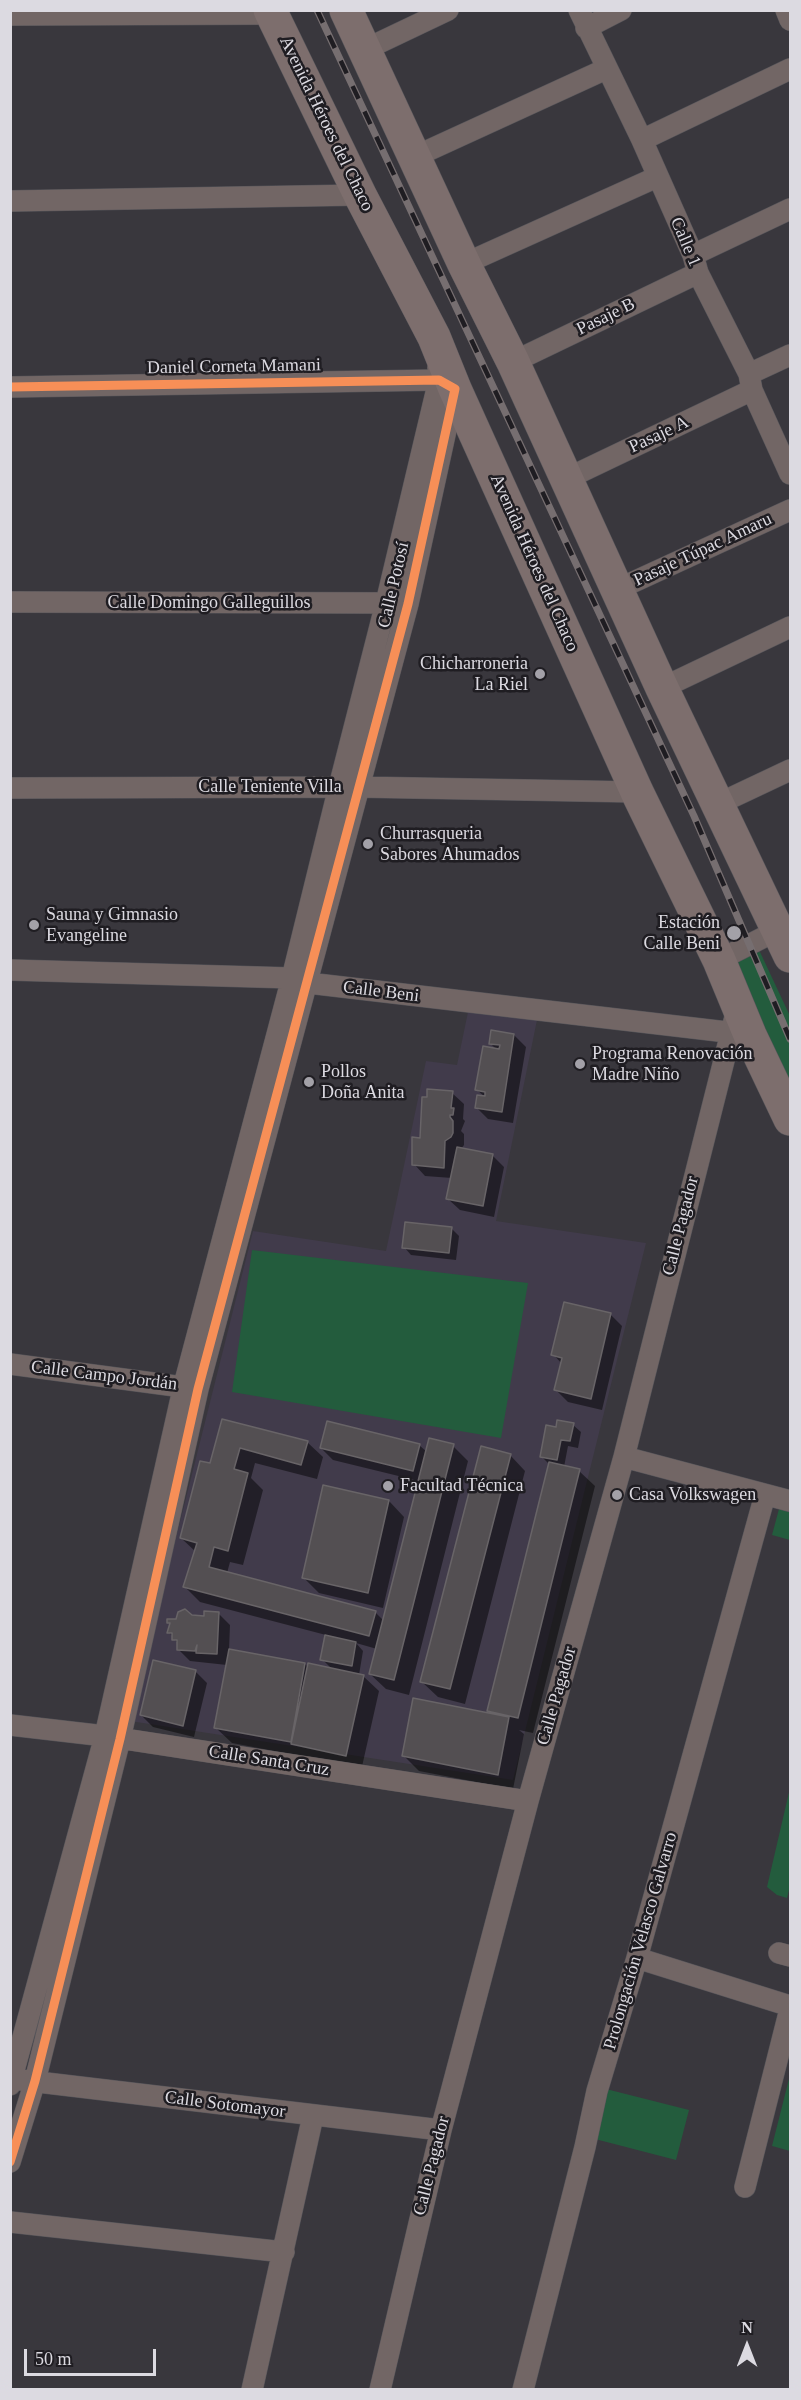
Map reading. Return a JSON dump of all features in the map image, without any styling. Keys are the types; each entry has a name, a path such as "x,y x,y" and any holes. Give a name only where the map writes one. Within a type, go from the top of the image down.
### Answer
{"main road":[{"path":"346,10 464,264 513,362 662,688 784,943"},
{"name":"Avenida Héroes del Chaco","path":"271,12 360,195 434,337 447,385 719,960 739,1024 790,1119"}],"street":[{"path":"364,50 448,10"},
{"path":"583,19 621,10"},
{"path":"786,10 790,20"},
{"path":"10,15 271,12"},
{"name":"Calle 1","path":"583,19 642,140 790,474"},
{"path":"414,157 606,69"},
{"path":"642,140 790,69"},
{"path":"464,264 657,177"},
{"path":"10,201 360,195"},
{"name":"Pasaje B","path":"513,362 696,264 790,208"},
{"name":"Pasaje A","path":"566,479 750,382 790,355"},
{"path":"10,2162 35,2081 191,1387 300,981 348,787 386,603 447,385"},
{"name":"Daniel Corneta Mamani","path":"10,387 447,385"},
{"name":"Calle Potosí","path":"348,787 408,604 447,385"},
{"name":"Pasaje Túpac Amaru","path":"616,590 790,510"},
{"name":"Calle Domingo Galleguillos","path":"10,602 408,604"},
{"path":"662,688 790,627"},
{"path":"718,804 790,770"},
{"name":"Calle Teniente Villa","path":"10,788 348,787 638,792"},
{"path":"719,960 784,943"},
{"name":"Calle Beni","path":"10,970 300,981 739,1024"},
{"name":"Calle Pagador","path":"380,2390 441,2130 739,1024"},
{"name":"Calle Campo Jordán","path":"10,1364 191,1387"},
{"path":"624,1457 790,1501"},
{"name":"Prolongación Velasco Galvarro","path":"524,2390 597,2091 637,1958 765,1495"},
{"name":"Calle Santa Cruz","path":"10,1725 112,1737 528,1801"},
{"path":"11,2081 112,1737"},
{"path":"637,1958 790,2008 745,2187"},
{"name":"Calle Sotomayor","path":"11,2081 35,2081 441,2130"},
{"path":"252,2390 313,2116"},
{"path":"10,2222 284,2252"}],"shaded area":[{"name":"Facultad Técnica","path":"468,1012 537,1020 496,1221 646,1243 513,1780 130,1721 253,1231 386,1251 426,1061 457,1065"}],"green space":[{"path":"760,952 790,1016 790,1100 732,973 740,955"},
{"path":"252,1250 528,1283 501,1438 232,1392"},
{"path":"779,1509 790,1512 790,1540 772,1535"},
{"path":"790,1788 790,1886 787,1898 777,1895 767,1887"},
{"path":"790,2075 790,2151 772,2146"},
{"path":"606,2089 689,2110 676,2160 595,2139"}],"building":[{"path":"491,1030 514,1034 502,1112 475,1108 477,1095 485,1096 485,1092 475,1090 483,1046 499,1049 500,1045 489,1044"},
{"path":"427,1089 453,1091 451,1108 454,1108 453,1115 450,1117 453,1121 453,1133 445,1141 444,1168 412,1165 412,1137 420,1138 422,1097 427,1097"},
{"path":"457,1147 493,1154 483,1206 446,1199"},
{"path":"405,1222 452,1227 449,1253 402,1248"},
{"path":"564,1302 611,1313 591,1399 554,1390 562,1358 551,1355"},
{"path":"222,1419 308,1441 301,1465 240,1448 234,1469 248,1473 228,1551 214,1547 209,1567 376,1611 369,1636 183,1587 197,1543 180,1538 200,1461 210,1463"},
{"path":"557,1420 574,1423 570,1441 561,1440 557,1460 540,1457 546,1425 556,1427"},
{"path":"327,1421 420,1444 413,1471 320,1448"},
{"path":"429,1438 454,1444 394,1680 369,1674"},
{"path":"481,1446 511,1454 450,1689 420,1682"},
{"path":"549,1462 580,1469 518,1718 487,1711"},
{"path":"323,1485 389,1500 368,1593 302,1578"},
{"path":"185,1609 192,1615 204,1616 204,1611 219,1612 217,1654 196,1653 197,1645 195,1651 177,1650 177,1640 172,1640 172,1633 167,1633 170,1623 167,1623 167,1619 176,1619 178,1612"},
{"path":"325,1635 356,1642 352,1666 320,1660"},
{"path":"229,1649 305,1663 291,1742 214,1728"},
{"path":"153,1660 196,1670 183,1726 140,1715"},
{"path":"308,1663 364,1675 346,1756 291,1744"},
{"path":"413,1698 509,1717 498,1775 402,1756"}],"railway":[{"path":"317,10 694,816 790,1039"}],"cycle path":[{"path":"10,387 439,380 455,389 408,604 198,1389 120,1739 35,2081 10,2162"}],"place":[{"name":"Chicharroneria La Riel","path":"540,674"},
{"name":"Churrasqueria Sabores Ahumados","path":"368,844"},
{"name":"Sauna y Gimnasio Evangeline","path":"34,925"},
{"name":"Estación Calle Beni","path":"734,933"},
{"name":"Programa Renovación Madre Niño","path":"580,1064"},
{"name":"Pollos Doña Anita","path":"309,1082"},
{"name":"Facultad Técnica","path":"388,1486"},
{"name":"Casa Volkswagen","path":"617,1495"}]}
